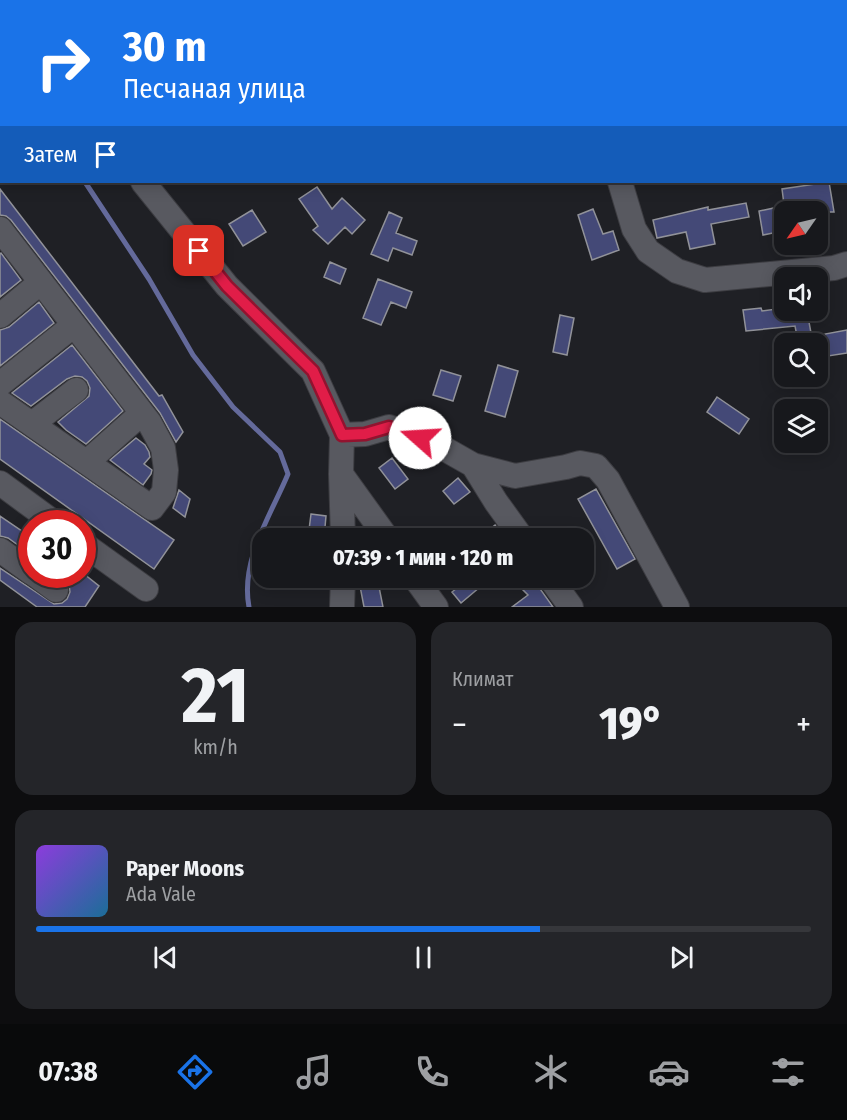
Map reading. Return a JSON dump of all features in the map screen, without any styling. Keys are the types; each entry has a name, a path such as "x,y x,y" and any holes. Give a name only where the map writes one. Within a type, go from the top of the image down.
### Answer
{"street":[{"path":"144,183 227,286 313,371 342,435 343,528"},
{"path":"620,183 634,230 648,251 677,271 705,280 834,268 847,264"},
{"path":"0,402 152,508 164,492 166,470 163,448 142,413 41,282 3,238"},
{"path":"0,316 41,282"},
{"path":"0,384 74,325"},
{"path":"32,424 76,390"},
{"path":"87,462 142,413"},
{"path":"342,435 365,434 389,427 436,444 473,465 515,476 580,463 596,466 608,480 677,607"},
{"path":"473,465 515,528"},
{"path":"341,474 380,528"},
{"path":"0,483 37,510"},
{"path":"0,550 18,563"},
{"path":"96,553 146,589"},
{"path":"342,607 343,588"},
{"path":"422,588 436,607"},
{"path":"557,588 571,607"}],"building":[{"path":"829,183 834,212 828,212 828,201 784,201 782,189"},
{"path":"317,187 332,209 342,198 365,220 352,234 345,227 328,244 313,230 318,226 299,199"},
{"path":"0,189 159,396 162,395 183,432 176,442 160,413 11,220 0,215"},
{"path":"746,203 749,217 711,224 715,244 690,249 686,232 657,238 653,220 708,207 708,210"},
{"path":"774,208 774,233 763,235 759,211"},
{"path":"593,209 603,234 613,231 619,250 592,260 578,215"},
{"path":"252,210 266,232 243,246 229,224"},
{"path":"389,212 402,218 396,233 417,241 412,255 393,248 388,261 371,254"},
{"path":"0,254 21,280 0,297"},
{"path":"330,262 346,269 340,284 324,277"},
{"path":"378,279 412,292 406,308 391,302 381,325 363,318"},
{"path":"39,302 54,323 0,366 0,330 9,327"},
{"path":"774,309 774,321 809,321 811,333 796,333 795,326 746,331 743,310"},
{"path":"560,315 574,318 567,355 553,352"},
{"path":"847,330 847,353 828,356 828,333"},
{"path":"72,345 123,411 86,444 58,422 89,396 90,388 82,377 75,376 67,379 31,406 12,393"},
{"path":"498,365 518,371 505,417 485,411"},
{"path":"441,370 461,376 453,401 433,395"},
{"path":"717,397 749,419 739,434 707,412"},
{"path":"0,419 174,540 154,569 96,528 96,510 71,510 0,459"},
{"path":"136,438 145,445 149,452 150,457 144,464 152,470 143,485 110,460"},
{"path":"392,458 408,479 395,489 379,468"},
{"path":"458,478 470,492 454,504 443,491"},
{"path":"596,489 635,559 617,569 578,499"},
{"path":"179,490 190,499 185,517 173,508"},
{"path":"311,514 326,516 325,528 309,528"},
{"path":"0,516 18,528 18,545 8,538 0,536"},
{"path":"0,568 18,580 18,588 30,588 54,604 62,603 67,599 70,588 96,588 96,584 99,586 85,607 37,607 0,580"},
{"path":"360,588 379,588 383,607 364,607"},
{"path":"457,588 479,588 461,603 452,592"},
{"path":"521,588 539,588 553,607 512,607 528,595"}],"waterway":[{"path":"86,183 149,279 193,355 233,407 280,452 288,474 253,555 247,589 249,607"}],"route":[{"path":"199,251 227,286 313,371 342,435 365,434 389,427 420,438"}]}
